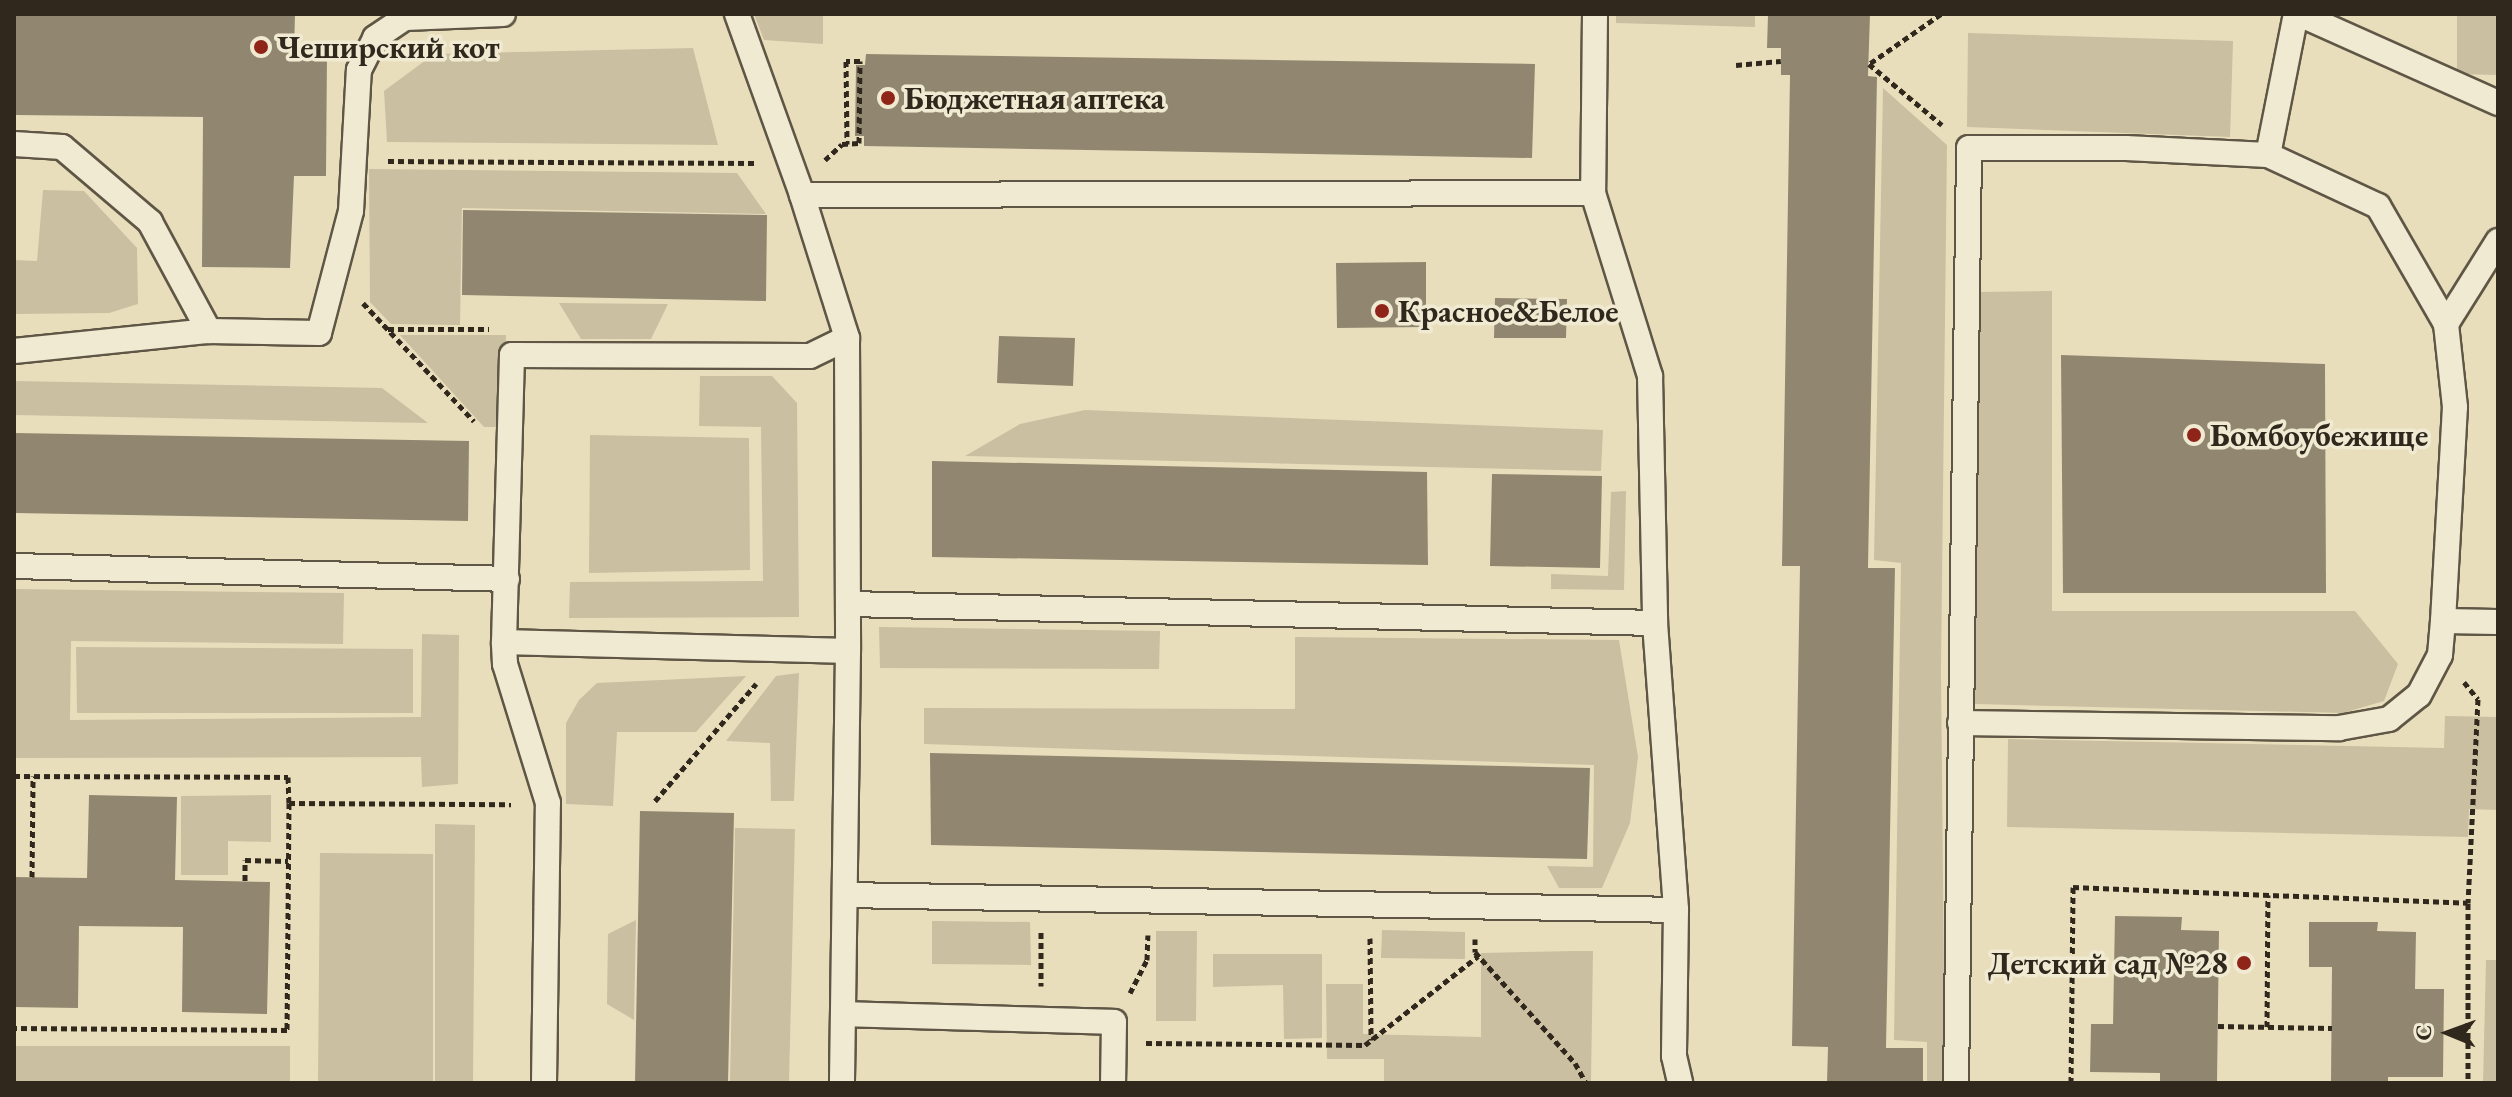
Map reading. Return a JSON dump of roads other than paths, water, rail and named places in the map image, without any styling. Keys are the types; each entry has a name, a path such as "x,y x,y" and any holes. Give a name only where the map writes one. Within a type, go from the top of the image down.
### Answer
{"lane":[{"path":"14,351 209,331 319,333 351,211 359,70 375,38 405,18 503,14"},
{"path":"737,14 802,195 847,338 849,604 842,1083"},
{"path":"1595,14 1593,193 1650,376 1655,623 1676,910 1674,1056 1680,1083"},
{"path":"2268,155 2297,14 2498,103"},
{"path":"14,144 62,147 150,222 209,331"},
{"path":"1956,1083 1960,723 1969,148 2126,148 2268,155 2378,206 2446,324 2455,407 2440,655 2419,695 2389,719 2339,728 1960,723"},
{"path":"802,195 1593,193"},
{"path":"2446,324 2498,241"},
{"path":"544,1083 548,803 505,664 504,642 512,355 810,356 847,338"},
{"path":"14,566 507,579"},
{"path":"849,604 1655,623"},
{"path":"2443,621 2498,622"},
{"path":"504,642 848,651"},
{"path":"845,895 1676,910"},
{"path":"844,1014 1041,1019 1114,1032 1113,1083"}],"place":[{"name":"Чеширский кот","path":"261,47"},
{"name":"Бюджетная аптека","path":"888,98"},
{"name":"Красное&Белое","path":"1382,311"},
{"name":"Бомбоубежище","path":"2194,435"},
{"name":"Детский сад №28","path":"2244,963"}]}
